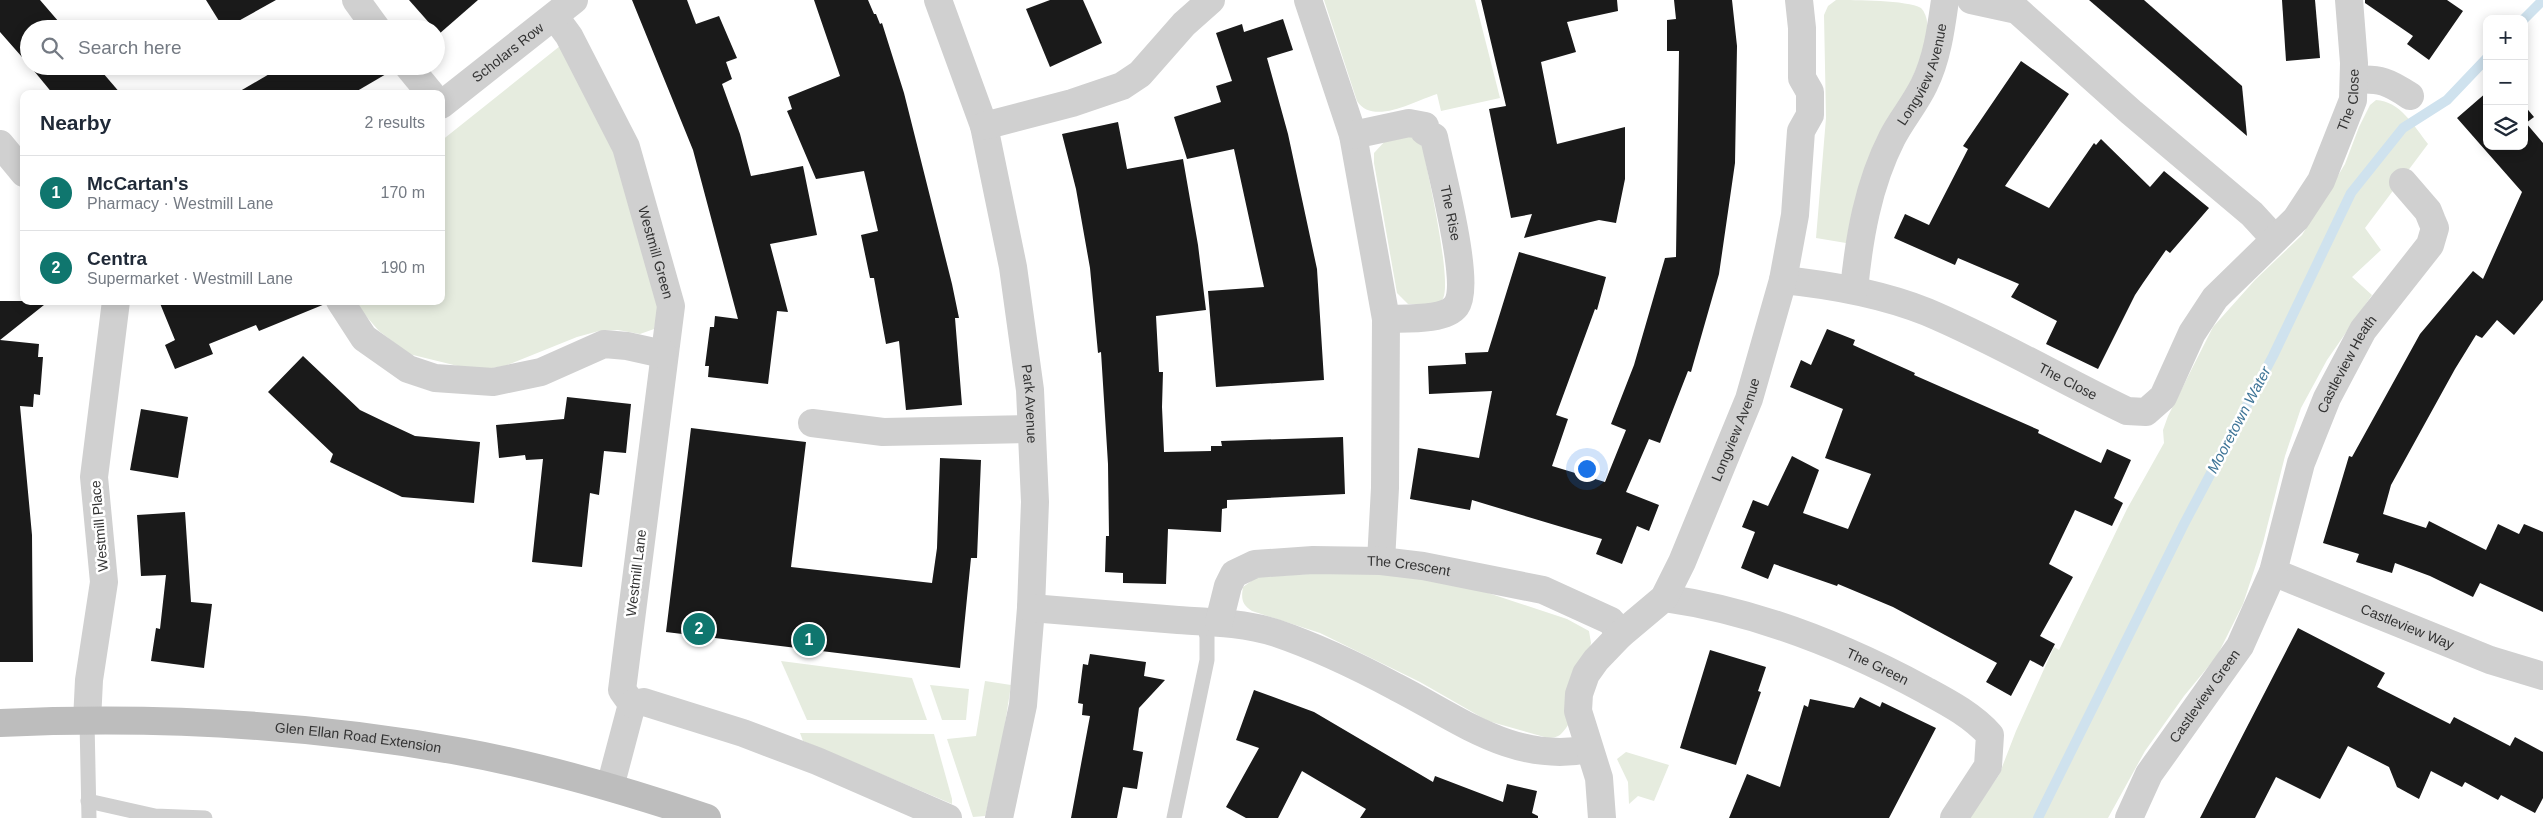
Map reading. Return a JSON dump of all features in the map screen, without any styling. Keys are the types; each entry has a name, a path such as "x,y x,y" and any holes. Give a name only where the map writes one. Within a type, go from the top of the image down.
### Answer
{"street":[{"path":"356,0 370,20"},
{"name":"Park Avenue","path":"938,0 984,126 1013,267 1025,346 1035,502 1031,608 1023,705 999,818"},
{"path":"984,126 1072,103 1122,86 1140,74 1184,24 1211,0"},
{"path":"1308,0 1353,134 1386,319 1385,469 1381,561"},
{"name":"Longview Avenue","path":"1602,818 1600,778 1589,749 1578,710 1579,694 1586,674 1596,660 1620,635 1664,598 1682,562 1748,399 1783,280 1795,215 1801,131 1810,115 1810,92 1802,78 1802,28 1799,0"},
{"name":"Longview Avenue","path":"1854,290 1866,212 1877,174 1892,138 1924,85 1937,47 1945,0"},
{"path":"1970,0 2022,5 2131,112 2252,214 2275,239"},
{"name":"The Close","path":"1783,280 1854,290 1926,312 2127,411 2146,412 2163,397 2192,333 2215,298 2296,219 2321,181 2353,100 2354,80 2349,0"},
{"name":"Scholars Row","path":"445,102 564,8"},
{"name":"Westmill Green","path":"564,8 569,36 626,147 671,306 663,354"},
{"path":"415,75 428,90"},
{"path":"2354,80 2374,78 2391,83 2410,96"},
{"name":"The Rise","path":"1353,134 1409,123 1425,126 1424,131 1434,137 1460,267 1461,290 1456,306 1445,314 1420,318 1386,319"},
{"path":"0,144 20,168"},
{"name":"Castleview Heath","path":"2273,572 2301,463 2327,398 2363,330 2430,245 2435,228 2430,216 2403,182"},
{"name":"Westmill Place","path":"86,721 89,680 104,582 94,477 116,305"},
{"path":"343,305 364,338 408,370 435,378 494,382 541,372 604,344 627,346 663,354"},
{"name":"Westmill Lane","path":"632,704 622,690 663,354"},
{"path":"812,423 883,432 1031,429"},
{"name":"The Crescent","path":"1211,622 1234,574 1254,564 1313,560 1381,561 1423,566 1543,590 1612,621 1620,635"},
{"name":"Castleview Way","path":"2273,572 2490,660 2543,676"},
{"name":"Castleview Green","path":"2129,818 2150,774 2240,646 2273,572"},
{"name":"The Green","path":"1664,598 1700,603 1777,626 1840,648 1908,681 1979,722 1990,735 1988,766 1954,818"},
{"path":"1031,608 1211,622 1274,632 1338,658 1398,688 1464,726 1520,747 1544,753 1568,753 1589,749"},
{"path":"610,787 632,704 644,702 752,737 817,761 948,818"},
{"name":"Glen Ellan Road Extension","path":"0,723 180,721 317,732 464,752 610,787 708,818"}],"lane":[{"path":"1174,818 1207,660 1207,637 1211,622"},
{"path":"86,721 89,818"},
{"path":"88,801 155,816 205,818"}],"shaded area":[{"path":"1324,0 1475,0 1500,98 1441,111 1437,94 1394,110 1383,112 1364,108 1357,101"},
{"path":"1836,0 1880,1 1914,5 1924,11 1927,24 1926,41 1921,56 1846,243 1816,238 1826,118 1824,15 1828,6"},
{"path":"560,46 612,145 657,302 654,329 640,334 618,330 599,331 577,337 505,366 485,369 466,368 409,354 379,331 356,305 445,305 445,138"},
{"path":"2376,100 2385,101 2399,110 2412,122 2428,144 2365,228 2381,250 2352,277 2372,295 2327,360 2301,408 2285,456 2263,543 2243,604 2217,656 2184,696 2145,751 2108,818 1969,818 1999,775 2016,731 2054,647 2059,650 2127,509 2164,443 2163,430 2168,416 2213,327 2255,280 2302,235 2345,164 2359,127 2370,105"},
{"path":"1411,135 1418,140 1423,148 1445,274 1445,291 1442,300 1421,305 1408,304 1397,293 1374,163 1374,153 1387,139"},
{"path":"1326,573 1408,575 1482,591 1567,619 1589,631 1591,643 1568,725 1560,735 1548,738 1488,721 1420,682 1320,633 1252,611 1243,601 1243,587 1257,577"},
{"path":"781,661 912,678 927,720 807,720"},
{"path":"985,681 1011,685 1000,757 985,816 973,817 947,739 976,736"},
{"path":"930,685 969,689 966,720 942,720"},
{"path":"800,733 934,734 952,804 803,741"},
{"path":"1626,752 1669,765 1654,801 1638,796 1629,804 1628,782 1617,759"}],"building":[{"path":"0,0 40,0 57,20 20,20 20,55 0,32"},
{"path":"206,0 276,0 240,20 218,20"},
{"path":"409,0 478,0 445,29 445,20 427,20"},
{"path":"632,0 687,0 696,24 719,16 737,58 726,62 732,79 722,84 740,134 751,176 803,166 817,235 770,244 788,312 777,311 768,384 708,377 709,366 705,366 710,327 714,327 715,316 738,319 693,150"},
{"path":"814,0 868,0 880,24 882,23 904,93 952,284 959,318 955,318 962,405 906,410 899,341 886,344 874,278 870,278 861,235 878,231 864,171 816,179 787,111 792,109 788,97 840,76"},
{"path":"1050,0 1083,0 1102,43 1050,67 1026,9"},
{"path":"1481,0 1617,0 1618,11 1567,22 1576,52 1541,62 1557,144 1625,127 1625,179 1616,223 1599,220 1524,238 1532,214 1511,218 1489,109 1506,106"},
{"path":"1674,0 1732,0 1737,46 1735,163 1719,274 1691,372 1688,371 1660,443 1649,439 1626,492 1659,505 1649,531 1637,526 1622,564 1596,554 1602,539 1472,500 1470,510 1410,499 1418,448 1479,458 1492,391 1429,394 1428,366 1466,364 1465,353 1488,352 1519,252 1606,277 1597,310 1595,309 1556,415 1568,419 1552,466 1605,482 1626,430 1611,424 1634,365 1665,258 1676,257 1679,51 1667,51 1667,20 1676,19"},
{"path":"2089,0 2144,0 2242,86 2247,136"},
{"path":"2282,0 2315,0 2320,58 2286,61"},
{"path":"2365,0 2447,0 2463,11 2429,60 2407,44 2413,36 2365,3"},
{"path":"1283,19 1293,50 1267,58 1288,134 1317,269 1324,380 1216,387 1208,291 1264,287 1234,149 1187,159 1174,117 1221,102 1216,86 1232,81 1216,33 1242,24 1244,32"},
{"path":"2021,61 2069,94 2005,186 2049,208 2094,143 2096,145 2101,139 2150,187 2164,171 2209,208 2170,253 2166,250 2143,283 2135,295 2098,369 2046,344 2057,321 2011,297 2019,284 1958,258 1955,265 1894,238 1905,214 1929,225 1968,149 1963,146"},
{"path":"37,75 105,75 118,90 50,90"},
{"path":"268,75 384,75 359,90 242,90"},
{"path":"2483,95 2483,148 2457,118"},
{"path":"2528,110 2534,117 2528,122"},
{"path":"1118,122 1127,169 1183,159 1198,245 1206,310 1156,316 1159,372 1163,372 1164,452 1211,451 1211,446 1222,446 1221,441 1343,437 1345,494 1227,500 1227,508 1222,509 1221,532 1168,529 1166,584 1123,583 1123,573 1105,572 1106,536 1109,536 1108,464 1101,352 1098,353 1090,268 1076,189 1062,134"},
{"path":"2528,125 2543,143 2543,300 2514,335 2497,320 2482,338 2476,335 2455,369 2391,485 2383,514 2426,528 2429,521 2486,550 2498,524 2519,534 2524,524 2543,532 2543,612 2480,583 2473,597 2430,576 2395,563 2392,573 2356,562 2359,554 2323,543 2349,456 2352,457 2420,334 2473,271 2483,279 2522,192 2485,150 2528,150"},
{"path":"0,301 20,301 20,305 44,305 0,340"},
{"path":"161,305 323,305 259,331 256,325 209,344 213,354 175,369 165,345 175,340"},
{"path":"1827,329 1855,340 1853,345 1915,373 1914,375 2039,430 2038,433 2101,463 2107,449 2131,460 2114,498 2123,503 2112,526 2075,510 2049,564 2073,577 2040,636 2055,644 2043,667 2030,660 2011,696 1986,682 1997,663 1893,607 1838,584 1837,586 1774,564 1768,579 1741,568 1755,532 1742,527 1753,500 1768,506 1792,456 1819,470 1803,513 1848,529 1871,474 1825,458 1843,409 1790,387 1801,360 1811,365"},
{"path":"0,340 39,344 38,357 43,357 40,395 34,394 33,407 20,406 32,535 33,662 0,662"},
{"path":"303,356 360,410 415,436 480,442 474,503 402,497 330,462 333,454 268,392"},
{"path":"567,397 631,404 626,453 604,451 599,495 590,493 582,567 532,562 543,459 526,460 525,455 499,458 496,425 564,419"},
{"path":"141,409 188,417 178,478 130,470"},
{"path":"691,428 806,442 791,567 932,583 937,548 940,458 981,460 977,558 971,558 960,668 666,632"},
{"path":"185,512 191,602 212,604 204,668 151,661 156,628 160,629 166,575 141,576 137,515"},
{"path":"2298,628 2385,673 2377,687 2450,724 2454,717 2510,746 2515,737 2543,752 2543,798 2535,813 2501,795 2498,800 2465,782 2462,787 2431,771 2419,799 2397,787 2389,767 2348,746 2320,799 2276,777 2255,818 2200,818"},
{"path":"1710,650 1766,667 1758,691 1761,692 1736,765 1680,748"},
{"path":"1090,654 1146,662 1144,676 1165,680 1139,708 1133,750 1143,752 1137,789 1123,787 1117,818 1071,818 1090,716 1082,715 1083,704 1078,703 1083,664 1088,665"},
{"path":"1254,690 1314,712 1433,782 1435,776 1503,802 1507,784 1537,791 1532,813 1538,816 1538,818 1360,818 1366,809 1302,771 1278,818 1246,818 1226,807 1259,748 1236,740"},
{"path":"1860,697 1880,707 1882,702 1936,728 1889,818 1729,818 1747,774 1780,787 1804,705 1808,707 1810,699 1854,708"}],"waterway":[{"name":"Mooretown Water","path":"2528,15 2543,0"},
{"name":"Mooretown Water","path":"2038,818 2184,524 2273,356 2351,193 2403,128 2447,100 2485,60"}],"place":[{"name":"Centra","path":"699,629"},
{"name":"McCartan's","path":"809,640"}]}
